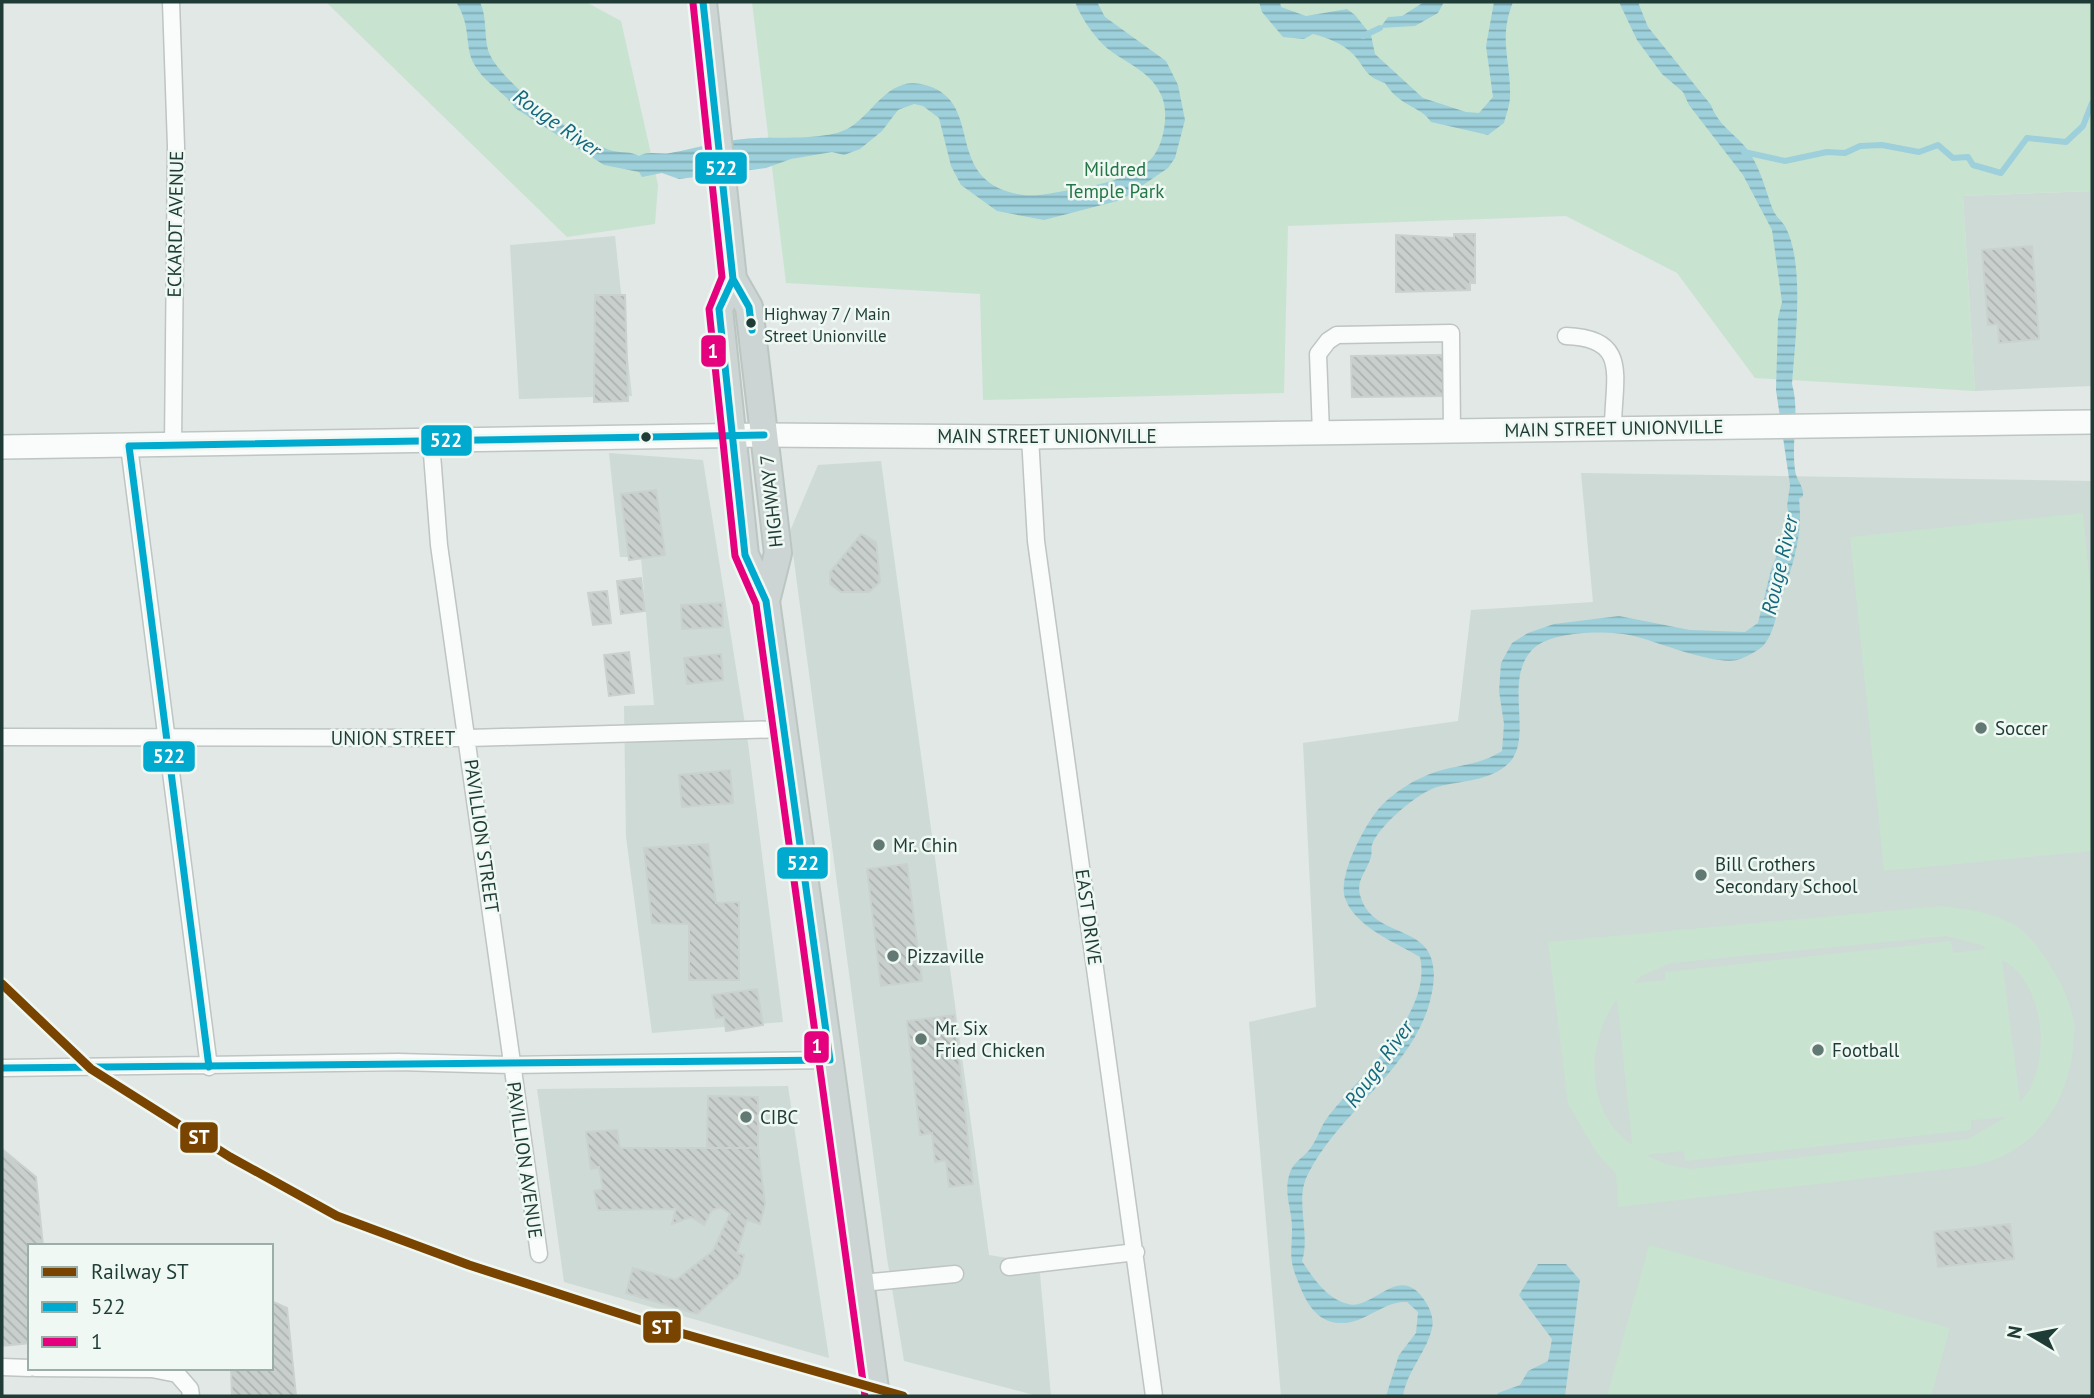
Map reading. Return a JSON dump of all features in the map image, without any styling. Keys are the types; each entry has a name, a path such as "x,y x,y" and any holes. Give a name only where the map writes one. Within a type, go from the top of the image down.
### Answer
{"main road":[{"name":"HIGHWAY 7","path":"703,2 733,279 749,307 778,553 766,601"},
{"name":"HIGHWAY 7","path":"733,279 719,309 745,555 766,601 876,1396"},
{"name":"MAIN STREET UNIONVILLE","path":"2,447 764,435 1030,437 2092,422"}],"street":[{"name":"ECKARDT AVENUE","path":"171,2 176,146 173,446"},
{"path":"1321,433 1318,354 1328,341 1337,335 1451,333 1452,431"},
{"path":"1566,336 1598,340 1610,350 1613,367 1613,428"},
{"name":"EAST DRIVE","path":"1030,437 1042,588 1154,1396"},
{"name":"PAVILLION STREET","path":"431,441 436,518 512,1065"},
{"path":"129,446 209,1067"},
{"name":"UNION STREET","path":"2,737 468,738 785,729"},
{"path":"2,1068 209,1067 398,1062 512,1065 830,1060"},
{"name":"PAVILLION AVENUE","path":"512,1065 539,1254"},
{"path":"1009,1268 1136,1252"},
{"path":"862,1283 956,1274"},
{"path":"2,1367 28,1368"},
{"path":"157,1370 177,1374 190,1389 191,1396"}],"shaded area":[{"path":"2092,191 2092,386 1975,391 1963,196"},
{"path":"615,236 632,396 519,399 510,245"},
{"path":"609,453 703,460 748,743 783,1022 652,1033 626,837 624,706 654,705 641,557 620,557"},
{"path":"881,461 989,1255 1039,1263 1051,1396 1038,1396 904,1361 887,1258 790,531 818,465"},
{"name":"Bill Crothers Secondary School","path":"1581,473 2092,481 2092,1396 1281,1396 1249,1022 1316,1007 1303,743 1458,721 1471,610 1593,602"},
{"path":"788,1086 829,1358 564,1282 537,1089"}],"green space":[{"path":"326,2 586,2 621,21 658,185 655,224 567,237"},
{"name":"Mildred Temple Park","path":"752,2 2092,2 2092,191 1963,196 1975,391 1755,378 1677,273 1566,216 1288,226 1284,393 983,400 980,294 786,283"},
{"name":"Soccer","path":"2083,513 2092,606 2092,851 1884,871 1850,537"},
{"path":"1941,906 1984,913 2001,918 2025,933 2060,982 2075,1026 2069,1070 2063,1090 2042,1125 2029,1139 1994,1160 1973,1166 1618,1207 1616,1174 1596,1152 1568,1104 1548,942","holes":["1946,936 1987,949 1953,953 1951,941 1665,972 1665,980 1634,983 1641,976 1671,963","2002,960 2017,971 2028,987 2040,1026 2037,1069 2031,1087 2020,1102","1617,999 1631,1144 1616,1130 1598,1095 1595,1055 1607,1016","2006,1117 1968,1139 1690,1169 1666,1164 1646,1155 1684,1151 1685,1161 1971,1130 1971,1120"]},
{"path":"1649,1245 1950,1328 1931,1396 1607,1396"}],"water":[{"path":"456,2 480,2 488,50 507,78 524,94 582,136 613,151 639,156 748,138 838,133 856,123 890,91 909,83 921,84 941,92 953,105 961,121 970,156 979,172 994,185 1017,194 1031,195 1116,180 1144,165 1156,152 1164,129 1164,104 1153,81 1098,39 1075,2 1097,2 1105,17 1166,61 1178,85 1185,120 1175,158 1168,168 1121,200 1044,220 997,211 961,185 951,166 939,118 923,106 914,104 898,110 882,131 860,149 844,155 832,152 791,159 766,168 679,179 662,173 642,177 639,172 604,165 515,108 474,64 464,20"},
{"path":"1259,2 1280,2 1281,7 1306,16 1347,9 1371,35 1375,54 1423,98 1466,112 1479,113 1493,97 1486,46 1494,2 1513,2 1506,28 1510,96 1504,123 1488,135 1431,122 1397,97 1385,83 1369,74 1349,50 1339,44 1313,34 1304,39 1283,37 1262,12"},
{"path":"1424,2 1444,2 1438,13 1415,26 1380,28 1388,17 1402,16"},
{"name":"Rouge River","path":"1619,2 1638,2 1648,27 1711,105 1719,120 1746,148 1758,169 1773,210 1786,228 1792,244 1797,283 1792,384 1795,405 1794,459 1803,492 1799,499 1799,536 1773,629 1761,648 1740,659 1726,661 1623,634 1580,633 1541,643 1532,650 1520,677 1519,739 1516,752 1509,763 1493,774 1437,787 1420,795 1390,820 1372,845 1371,857 1359,885 1360,895 1368,911 1380,921 1421,943 1430,955 1434,974 1430,1001 1421,1026 1408,1048 1321,1152 1308,1174 1302,1195 1305,1240 1302,1261 1327,1293 1348,1304 1367,1301 1396,1286 1415,1290 1425,1301 1432,1320 1428,1340 1408,1379 1403,1396 1386,1396 1399,1355 1416,1333 1418,1312 1407,1302 1398,1302 1348,1323 1330,1321 1318,1315 1305,1297 1293,1268 1292,1220 1287,1192 1288,1178 1293,1167 1310,1149 1327,1118 1374,1064 1405,1022 1421,979 1420,957 1377,933 1357,917 1345,898 1345,875 1356,847 1378,809 1402,788 1432,773 1481,761 1502,751 1504,724 1499,691 1501,663 1512,643 1528,633 1554,624 1619,616 1690,630 1745,632 1758,623 1771,570 1790,521 1787,506 1790,485 1776,390 1778,318 1782,302 1772,230 1743,175 1689,105 1683,92 1662,74 1637,40"},
{"path":"1538,1264 1566,1264 1580,1280 1565,1396 1497,1396 1498,1393 1520,1385 1528,1371 1548,1361 1552,1339 1519,1295"}],"building":[{"path":"1454,234 1475,234 1475,283 1470,283 1470,290 1396,292 1396,235 1454,238"},
{"path":"2032,246 2039,339 1999,343 1998,324 1988,325 1982,250"},
{"path":"595,295 625,295 628,401 594,402"},
{"path":"1443,355 1443,396 1352,397 1351,356"},
{"path":"656,490 665,555 629,560 621,494"},
{"path":"861,534 876,542 880,582 869,592 841,592 830,584 830,572"},
{"path":"641,578 645,611 621,614 617,581"},
{"path":"607,591 611,623 593,625 588,593"},
{"path":"722,603 723,627 682,629 681,605"},
{"path":"629,652 634,693 609,696 604,655"},
{"path":"721,654 723,680 687,684 684,658"},
{"path":"730,770 733,803 682,807 679,775"},
{"path":"708,844 716,903 739,902 739,980 689,980 689,924 652,923 644,848"},
{"path":"907,864 922,981 881,986 867,869"},
{"path":"757,989 763,1025 726,1031 724,1017 716,1018 712,995"},
{"path":"954,1015 973,1184 949,1187 946,1160 935,1162 932,1133 920,1135 907,1021"},
{"path":"708,1096 758,1097 758,1148 707,1148"},
{"path":"617,1130 620,1148 758,1148 765,1204 760,1224 747,1220 737,1253 744,1255 739,1275 697,1314 626,1293 633,1268 676,1280 713,1251 730,1214 721,1207 712,1210 704,1225 691,1217 672,1224 676,1209 598,1210 594,1191 603,1189 599,1167 591,1169 586,1132"},
{"path":"2,1149 36,1177 43,1244 28,1244 28,1343 2,1346"},
{"path":"2010,1224 2014,1259 1938,1267 1934,1232"},
{"path":"273,1302 287,1308 296,1396 232,1396 231,1370 273,1370"}],"waterway":[{"name":"Rouge River","path":"1363,36 1380,28"},
{"path":"1744,152 1785,161 1827,152 1845,153 1860,146 1882,145 1919,152 1938,145 1953,158 1968,157 1973,165 2001,173 2027,138 2066,142 2083,126 2092,103"}],"rail line":[{"name":"ST","path":"2,984 91,1069 230,1157 337,1216 469,1265 677,1332 903,1396"}],"transit line":[{"name":"522","path":"703,2 733,279 749,307 752,330"},
{"name":"1","path":"693,3 722,277 709,309 735,556 756,604 865,1396"},
{"name":"522","path":"733,279 719,309 745,555 766,601 830,1060"},
{"name":"522","path":"129,446 764,435"},
{"name":"522","path":"129,446 209,1067"},
{"name":"522","path":"2,1068 830,1060"}],"place":[{"name":"Highway 7 / Main Street Unionville","path":"751,323"},
{"name":"Soccer","path":"1981,728"},
{"name":"Mr. Chin","path":"879,845"},
{"name":"Bill Crothers Secondary School","path":"1701,875"},
{"name":"Pizzaville","path":"893,956"},
{"name":"Mr. Six Fried Chicken","path":"921,1039"},
{"name":"Football","path":"1818,1050"},
{"name":"CIBC","path":"746,1117"}]}
